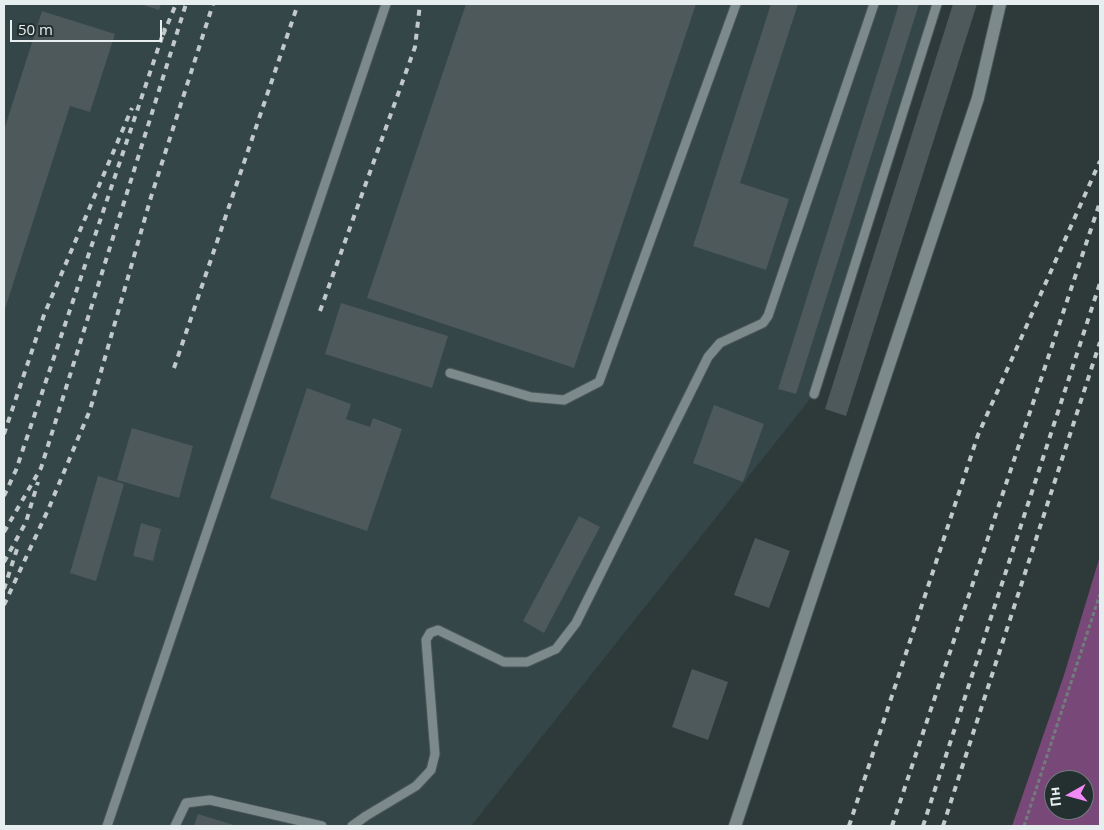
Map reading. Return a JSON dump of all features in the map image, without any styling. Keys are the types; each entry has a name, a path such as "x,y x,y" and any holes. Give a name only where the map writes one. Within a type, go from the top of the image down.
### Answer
{"street":[{"path":"735,826 978,98 1000,4"}],"lane":[{"path":"107,826 386,4"},
{"path":"450,373 531,397 564,400 599,382 736,4"},
{"path":"352,826 416,786 431,770 436,754 426,640 430,633 438,630 504,662 527,662 556,649 576,623 708,357 720,343 763,323 768,316 874,4"},
{"path":"814,394 938,4"},
{"path":"175,826 186,803 210,800 322,826"}],"path":[{"path":"1024,826 1100,594"}],"shaded area":[{"path":"4,4 939,4 814,394 471,826 4,826"},
{"path":"1100,556 1100,826 1012,826 1064,675"}],"building":[{"path":"140,4 161,4 159,10"},
{"path":"466,4 696,4 574,368 367,298"},
{"path":"771,4 798,4 740,183 789,199 766,270 693,246"},
{"path":"899,4 919,4 796,394 778,389"},
{"path":"953,4 977,4 846,416 825,409"},
{"path":"42,11 115,34 90,112 70,106 4,312 4,130"},
{"path":"341,303 448,336 432,388 325,354"},
{"path":"307,388 351,404 346,419 370,427 373,418 402,429 367,531 270,498"},
{"path":"714,405 764,424 743,482 693,463"},
{"path":"132,428 193,446 179,498 117,480"},
{"path":"98,476 124,484 96,581 70,573"},
{"path":"579,516 600,527 544,633 523,621"},
{"path":"141,523 161,529 153,561 133,556"},
{"path":"755,538 790,551 769,608 734,595"},
{"path":"692,669 728,682 708,740 672,727"},
{"path":"198,814 237,826 194,826"}],"railway":[{"path":"163,35 176,4"},
{"path":"4,532 41,468 186,4"},
{"path":"4,605 48,510 90,410 151,197 213,4"},
{"path":"174,368 298,4"},
{"path":"320,311 415,47 420,4"},
{"path":"4,496 16,470 165,28"},
{"path":"4,434 44,315 132,108"},
{"path":"849,826 978,435 1100,161"},
{"path":"892,826 1100,202"},
{"path":"923,826 1100,283"},
{"path":"943,826 1100,342"},
{"path":"4,562 26,522 38,482"},
{"path":"4,589 18,546"}]}
